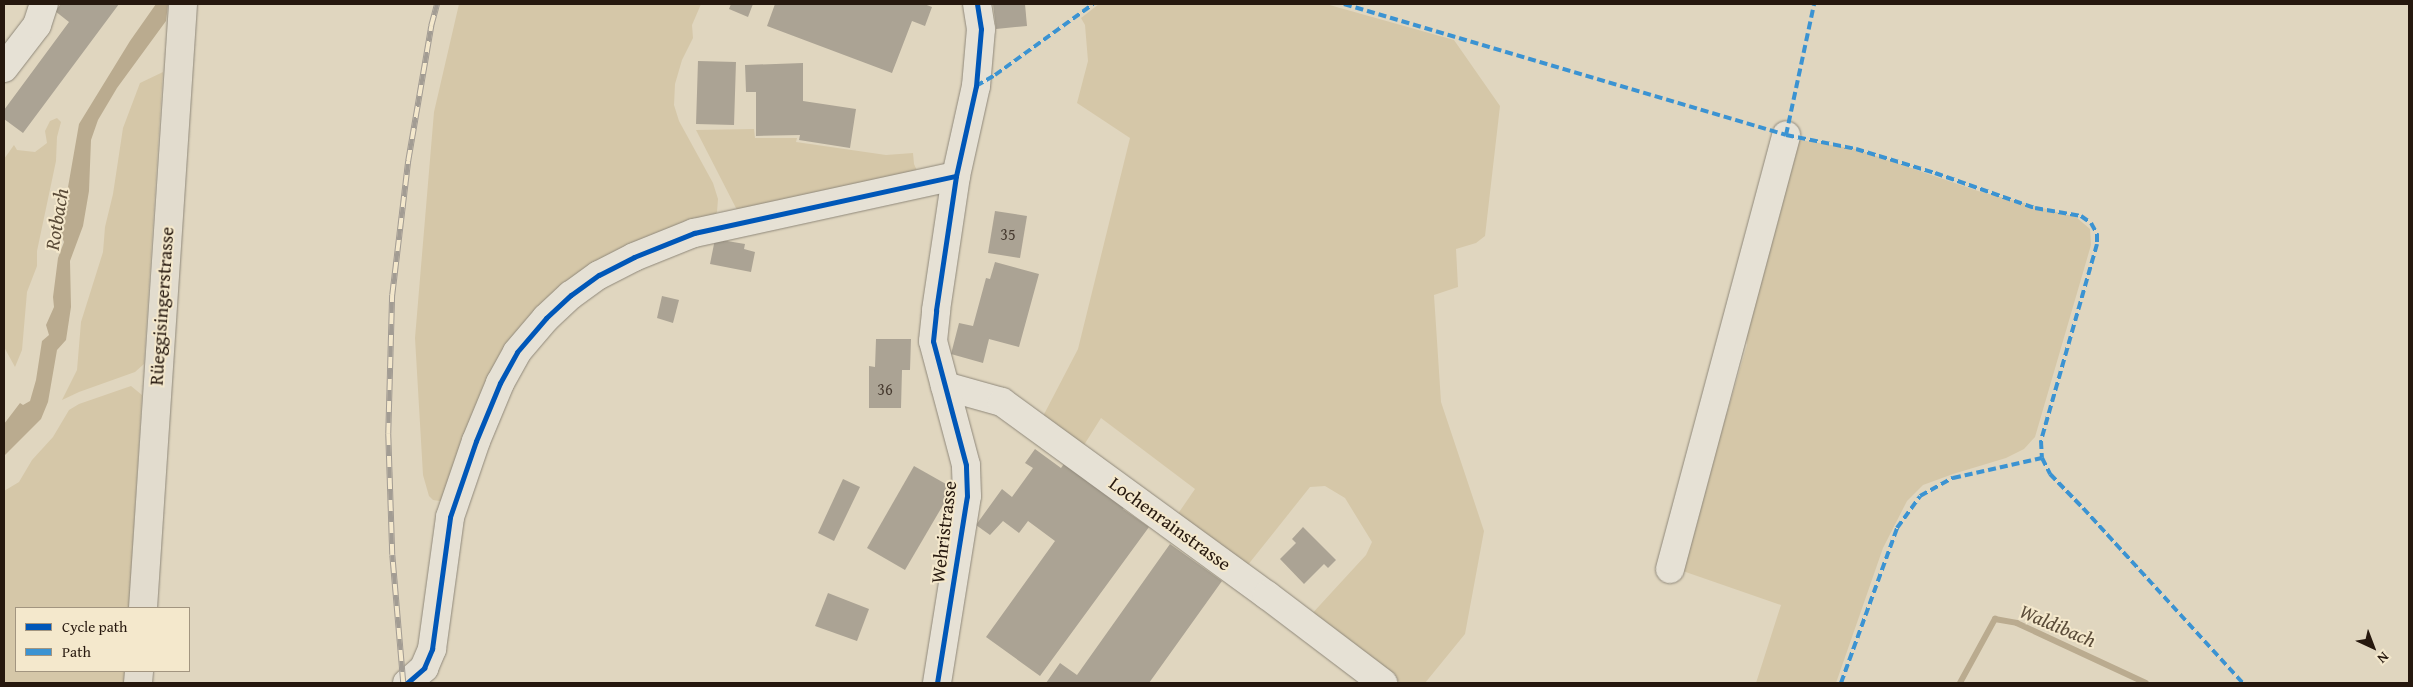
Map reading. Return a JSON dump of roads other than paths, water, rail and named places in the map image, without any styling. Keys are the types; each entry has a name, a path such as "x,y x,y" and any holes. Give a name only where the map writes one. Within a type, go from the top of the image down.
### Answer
{"main road":[{"name":"Rüeggisingerstrasse","path":"143,607 183,4"}],"street":[{"path":"4,68 36,25 44,4"},
{"name":"Wehristrasse","path":"937,683 967,496 966,465 934,341 936,310 956,176 976,86 981,29 977,4"},
{"path":"1670,569 1786,136"},
{"path":"407,683 424,668 432,649 450,517 476,441 500,382 517,352 546,318 571,295 599,275 634,257 694,233 956,176"},
{"name":"Lochenrainstrasse","path":"945,386 1002,402 1267,595 1383,683"}],"waterway":[{"name":"Waldibach","path":"1960,683 1995,619 2017,623 2146,683"}],"railway":[{"path":"403,683 392,555 388,434 392,295 408,161 431,26 437,4"}],"water label":[{"name":"Rotbach","path":"56,219"}]}
